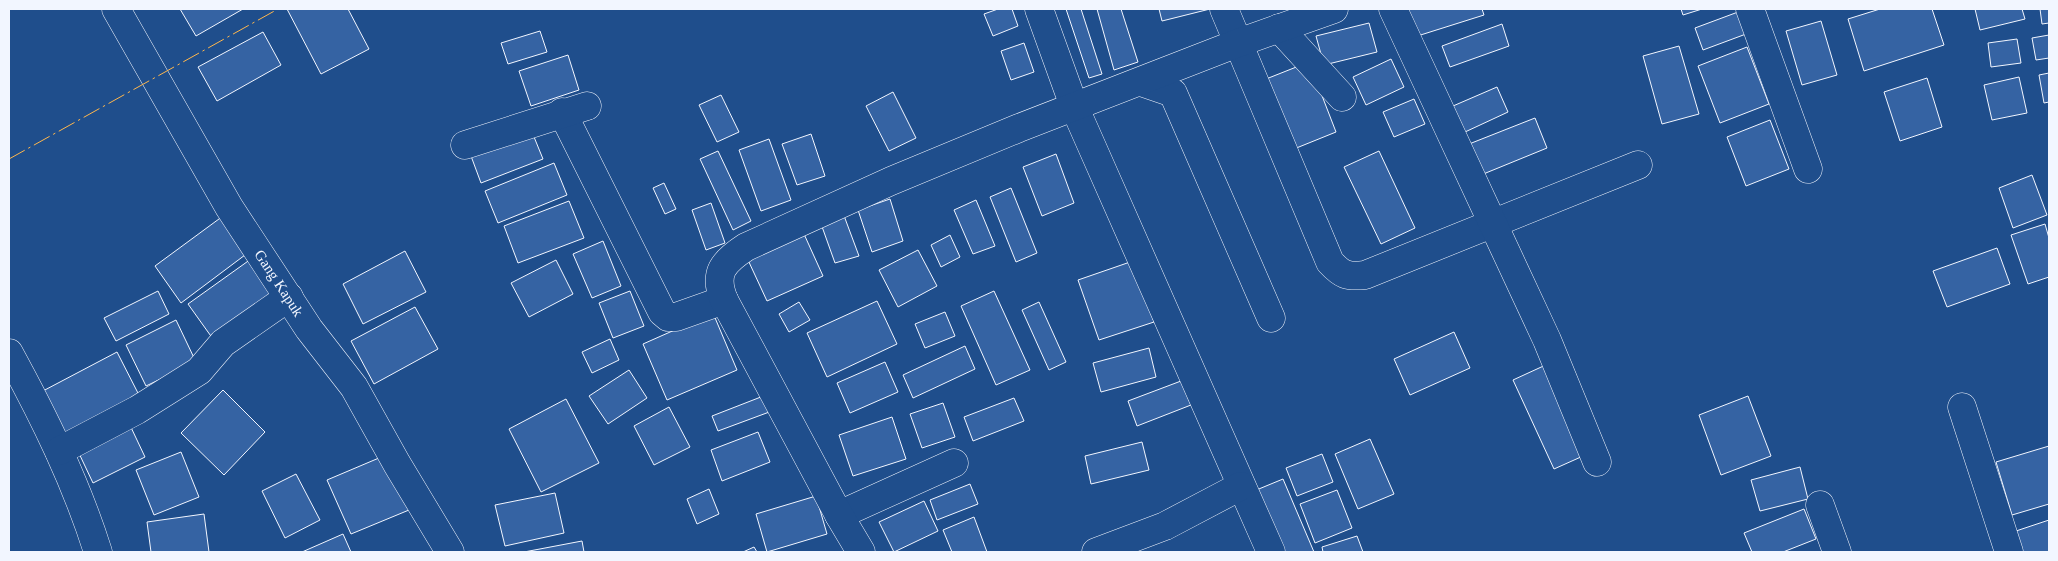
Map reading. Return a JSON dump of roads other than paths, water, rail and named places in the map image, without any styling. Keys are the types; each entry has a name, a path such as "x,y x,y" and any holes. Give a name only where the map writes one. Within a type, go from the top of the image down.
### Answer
{"street":[{"name":"Gang Kapuk","path":"116,9 229,207 309,329 354,387 397,464 450,552"},
{"path":"1039,9 1074,106 1220,436 1240,486 1271,552"},
{"path":"1224,9 1330,262 1339,272 1352,276 1365,274 1638,164"},
{"path":"861,552 838,515 724,300 718,286 719,274 725,264 733,255 746,247 891,181 1074,106 1141,82 1238,43 1334,9"},
{"path":"1393,9 1547,340 1597,462"},
{"path":"1750,9 1808,169"},
{"path":"1280,28 1342,97"},
{"path":"1141,82 1173,93 1271,318"},
{"path":"465,145 574,109 662,312 668,317 676,317 724,300"},
{"path":"59,451 137,410 199,371 223,343 289,297"},
{"path":"9,353 43,415 88,522 98,552"},
{"path":"1962,407 2009,552"},
{"path":"838,515 954,463"},
{"path":"1096,552 1165,526 1240,486"},
{"path":"1820,505 1837,552"}]}
